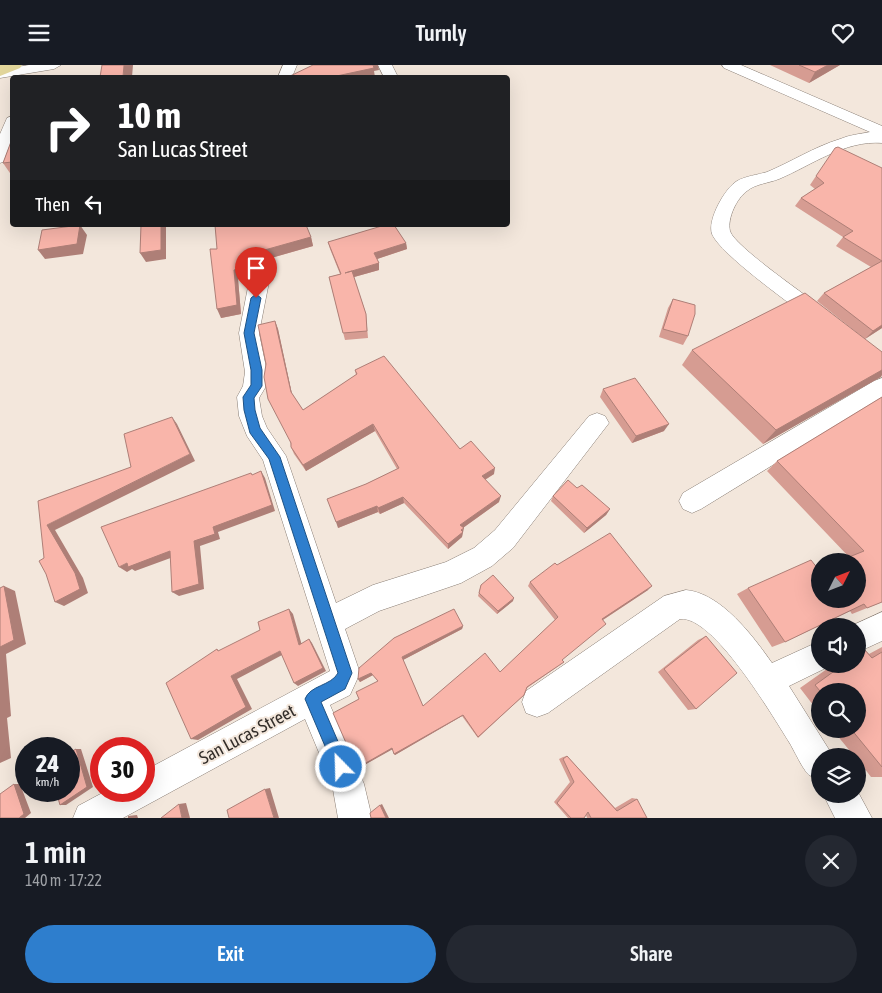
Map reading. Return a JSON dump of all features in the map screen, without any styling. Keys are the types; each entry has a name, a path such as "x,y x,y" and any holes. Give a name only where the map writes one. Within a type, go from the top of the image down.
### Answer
{"main road":[{"path":"0,72 14,65"}],"street":[{"path":"0,72 29,73 54,65"},
{"path":"729,65 882,132"},
{"path":"0,158 10,127"},
{"path":"837,329 741,255 721,233 720,225 725,209 734,193 743,185 773,175 845,142 870,137 882,138"},
{"path":"259,282 249,333 257,386 248,397 254,430 274,457 330,621 373,599 451,574 483,557 504,539 597,423"},
{"path":"692,501 882,387"},
{"path":"537,702 674,606 685,604 696,607 725,629 767,681 811,749"},
{"name":"San Lucas Street","path":"155,783 340,683 345,673 330,621"},
{"path":"866,634 882,626"},
{"path":"767,681 811,660"},
{"path":"312,699 348,783 355,818"},
{"path":"90,818 119,802"},
{"path":"846,803 855,818"}],"building":[{"path":"102,65 124,65 123,75 100,75"},
{"path":"313,65 373,65 374,68 341,75 292,75"},
{"path":"799,65 828,65 815,72"},
{"path":"10,144 10,162 3,163"},
{"path":"838,147 882,168 882,261 843,237 853,231 801,198 824,183 816,176 835,148"},
{"path":"80,227 77,244 38,250 42,230"},
{"path":"141,227 161,227 161,250 140,253"},
{"path":"215,227 307,227 311,237 261,251 263,265 255,264 234,270 237,305 217,309 210,249 217,249"},
{"path":"378,227 395,227 406,243 374,253 379,263 345,273 352,271 366,314 367,331 343,333 329,277 341,274 328,242"},
{"path":"882,261 882,325 873,331 824,293"},
{"path":"805,293 882,352 882,370 776,430 692,350"},
{"path":"673,299 695,305 695,314 688,336 663,329"},
{"path":"275,321 291,392 303,410 357,374 355,370 384,356 460,449 471,441 495,468 482,476 501,496 460,525 464,528 461,530 463,532 448,544 403,497 378,508 377,506 336,522 327,499 366,484 399,468 373,424 303,465 291,447 291,443 268,399 264,377 266,364 258,325"},
{"path":"635,378 669,424 636,436 603,389"},
{"path":"882,397 882,602 867,608 866,607 866,553 859,553 864,551 777,461"},
{"path":"172,417 190,454 47,525 75,573 80,589 55,602 46,574 39,561 44,558 38,501 131,467 124,434"},
{"path":"261,471 272,505 213,527 215,534 194,541 199,584 172,592 170,551 128,567 127,563 119,567 101,527"},
{"path":"568,480 577,488 582,485 610,509 587,528 553,496"},
{"path":"610,533 652,586 602,619 606,624 562,660 564,662 527,687 524,695 478,737 463,715 394,754 392,748 357,768 333,713 359,699 356,692 378,681 371,673 358,679 359,668 394,638 454,609 463,626 402,657 423,706 485,653 500,672 558,617 530,582 555,563 557,565"},
{"path":"811,560 811,608 856,608 835,618 811,618 811,629 785,642 748,588"},
{"path":"493,575 514,598 498,611 479,593 481,585"},
{"path":"4,586 14,640 0,647 0,588"},
{"path":"289,609 299,645 309,639 323,668 294,683 280,651 231,676 246,707 191,739 166,683 217,649 218,651 260,630 258,622"},
{"path":"706,636 737,673 696,709 664,669"},
{"path":"866,651 872,658 882,652 882,767 858,738 866,738 866,683 818,683 832,673 866,673"},
{"path":"567,756 617,811 637,799 647,818 591,818 588,812 584,818 571,818 557,803 574,782 563,759"},
{"path":"80,763 87,787 80,792"},
{"path":"14,784 15,802 20,802 24,814 19,818 0,818 0,794"},
{"path":"265,789 274,818 229,818 227,810"},
{"path":"179,804 182,818 161,818"},
{"path":"380,805 386,818 371,818 370,813"}],"route":[{"path":"256,298 249,333 257,386 248,397 249,410 254,430 274,457 330,621 345,673 340,683 312,699 341,767"}]}
